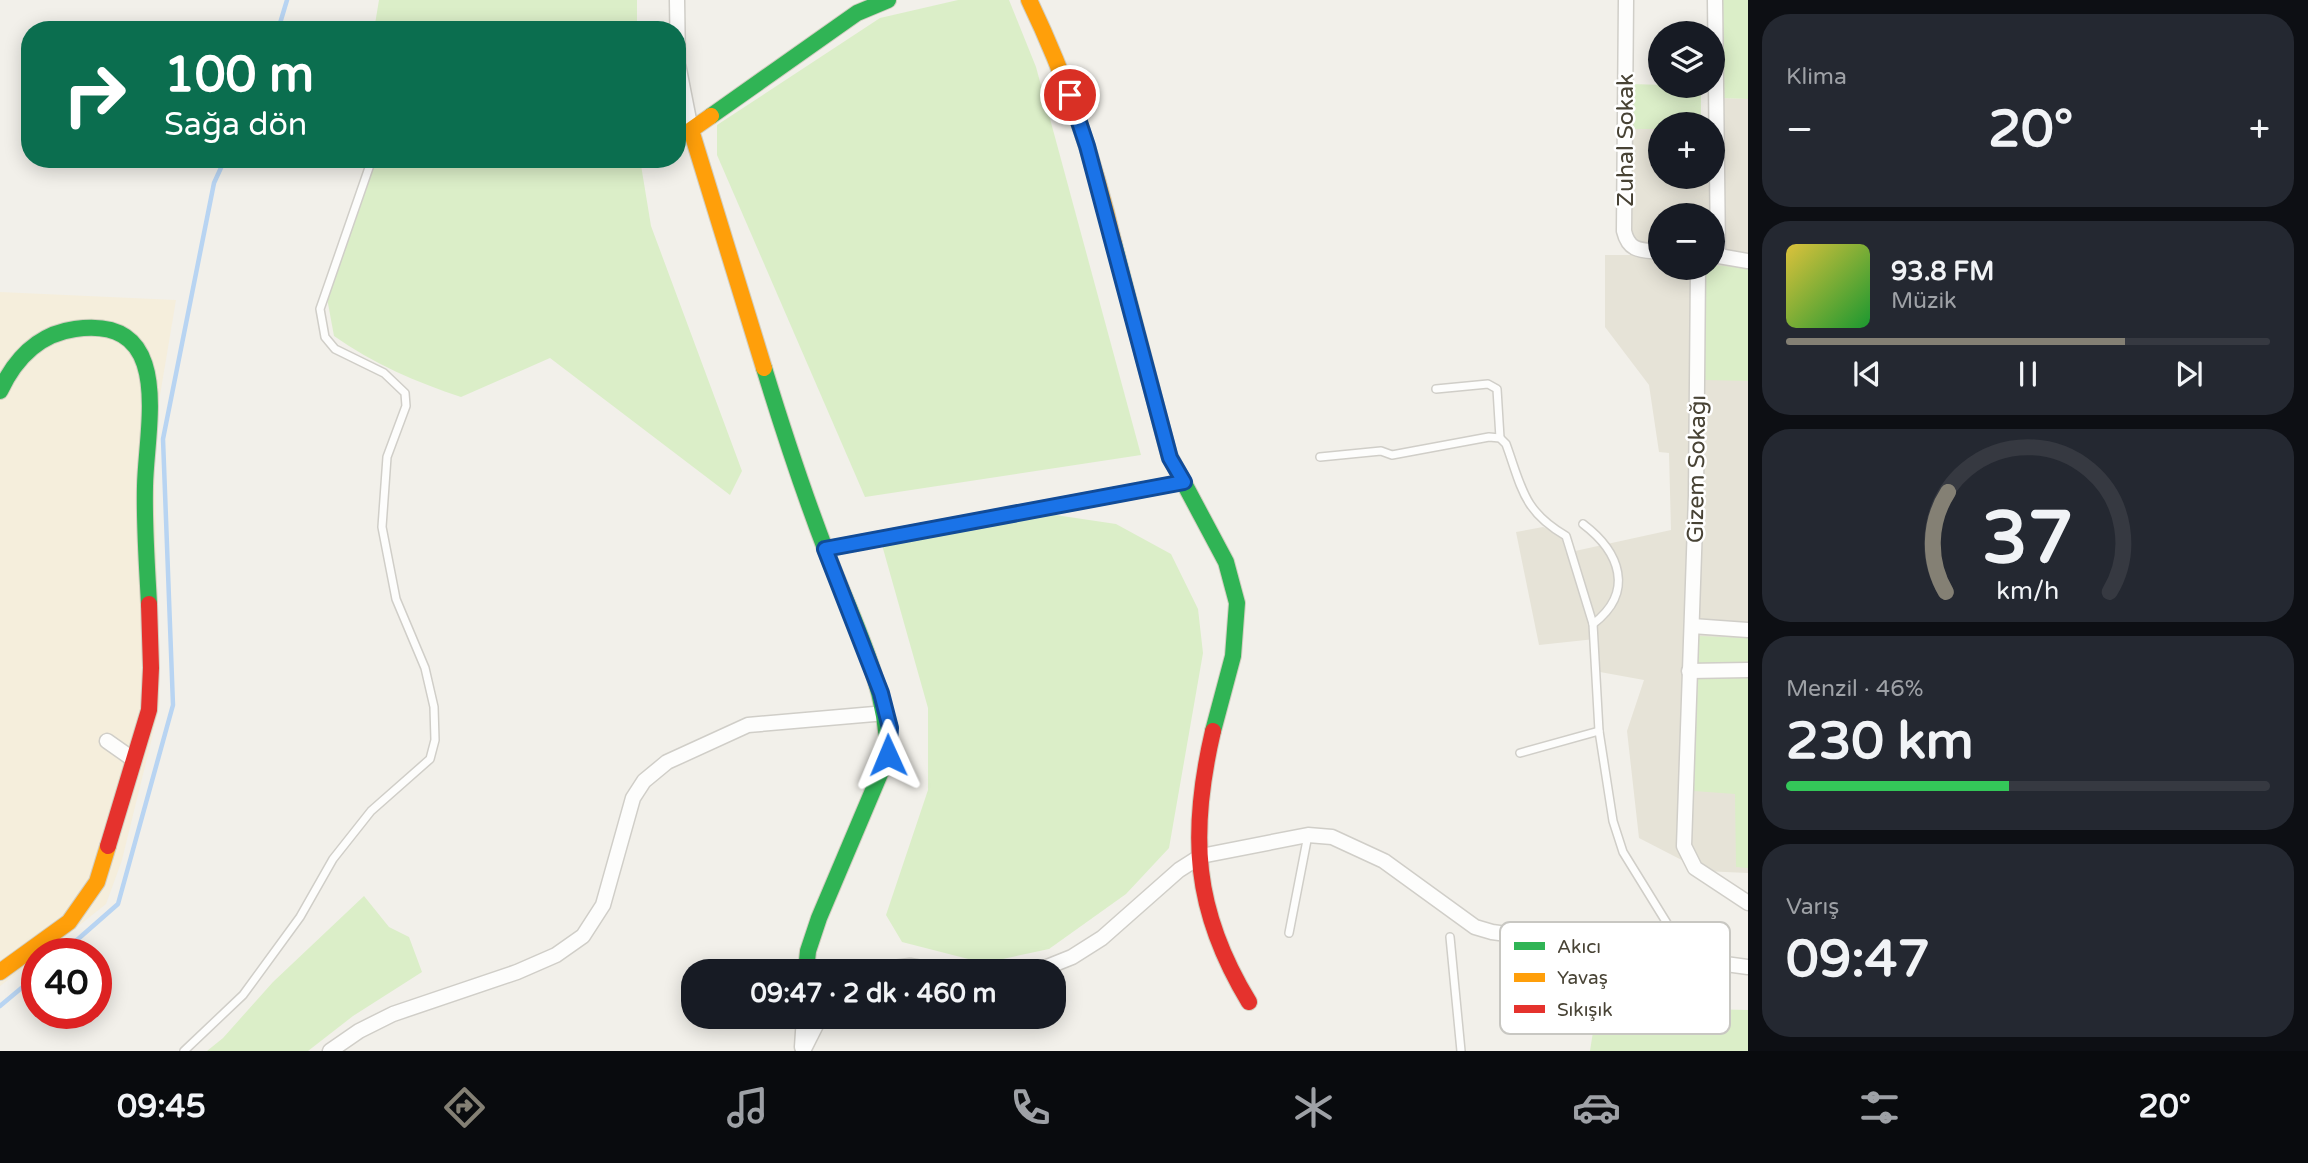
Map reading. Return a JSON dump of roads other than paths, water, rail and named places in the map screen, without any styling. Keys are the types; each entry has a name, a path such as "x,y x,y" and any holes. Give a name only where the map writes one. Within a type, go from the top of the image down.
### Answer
{"street":[{"path":"677,0 677,21"},
{"path":"691,130 857,13 888,0"},
{"path":"1029,0 1054,45 1087,146 1170,458 1226,557 1237,604 1234,656 1209,744 1198,831 1207,911 1222,957 1249,1002"},
{"name":"Zuhal Sokak","path":"1626,0 1624,231 1627,244 1633,249 1648,250"},
{"path":"1715,0 1716,203"},
{"path":"686,105 691,130 753,339 890,728 888,755 819,918 808,959"},
{"path":"1725,257 1748,261"},
{"name":"Gizem Sokağı","path":"1698,280 1692,626 1684,846 1695,868 1748,903"},
{"path":"0,391 6,377 26,351 43,338 64,331 104,327 132,344 146,365 150,383 145,456 150,705 97,882 69,922 0,972"},
{"path":"825,549 1184,482"},
{"path":"1692,626 1748,630"},
{"path":"1689,671 1748,670"},
{"path":"330,1051 359,1031 393,1014 517,972 556,955 583,936 603,905 633,798 644,781 667,762 739,727 886,713"},
{"path":"107,741 134,760"},
{"path":"1066,959 1102,939 1164,882 1201,856 1308,835 1332,837 1384,861 1475,927 1500,933"},
{"path":"1730,965 1748,967"},
{"path":"802,1051 803,1029"},
{"path":"802,1051 814,1029"}],"lane":[{"path":"184,1051 243,995 300,917 333,859 371,811 430,759 435,740 434,707 425,668 396,599 382,527 387,457 406,407 405,393 384,373 335,349 325,337 320,309 369,168"},
{"path":"1436,389 1488,384 1497,389 1500,438"},
{"path":"1320,457 1381,451 1392,455 1489,437 1500,438 1506,444 1530,509 1544,524 1566,537 1593,624 1599,731 1613,821 1623,852 1666,922"},
{"path":"1583,524 1612,551 1618,583 1617,598 1610,611 1593,624"},
{"path":"1520,753 1599,731"},
{"path":"1289,933 1308,835"},
{"path":"1450,937 1461,1051"}],"waterway":[{"path":"281,21 287,0"},
{"path":"79,938 118,904 173,705 163,439 214,183 221,168"},
{"path":"0,1006 21,988"}]}
